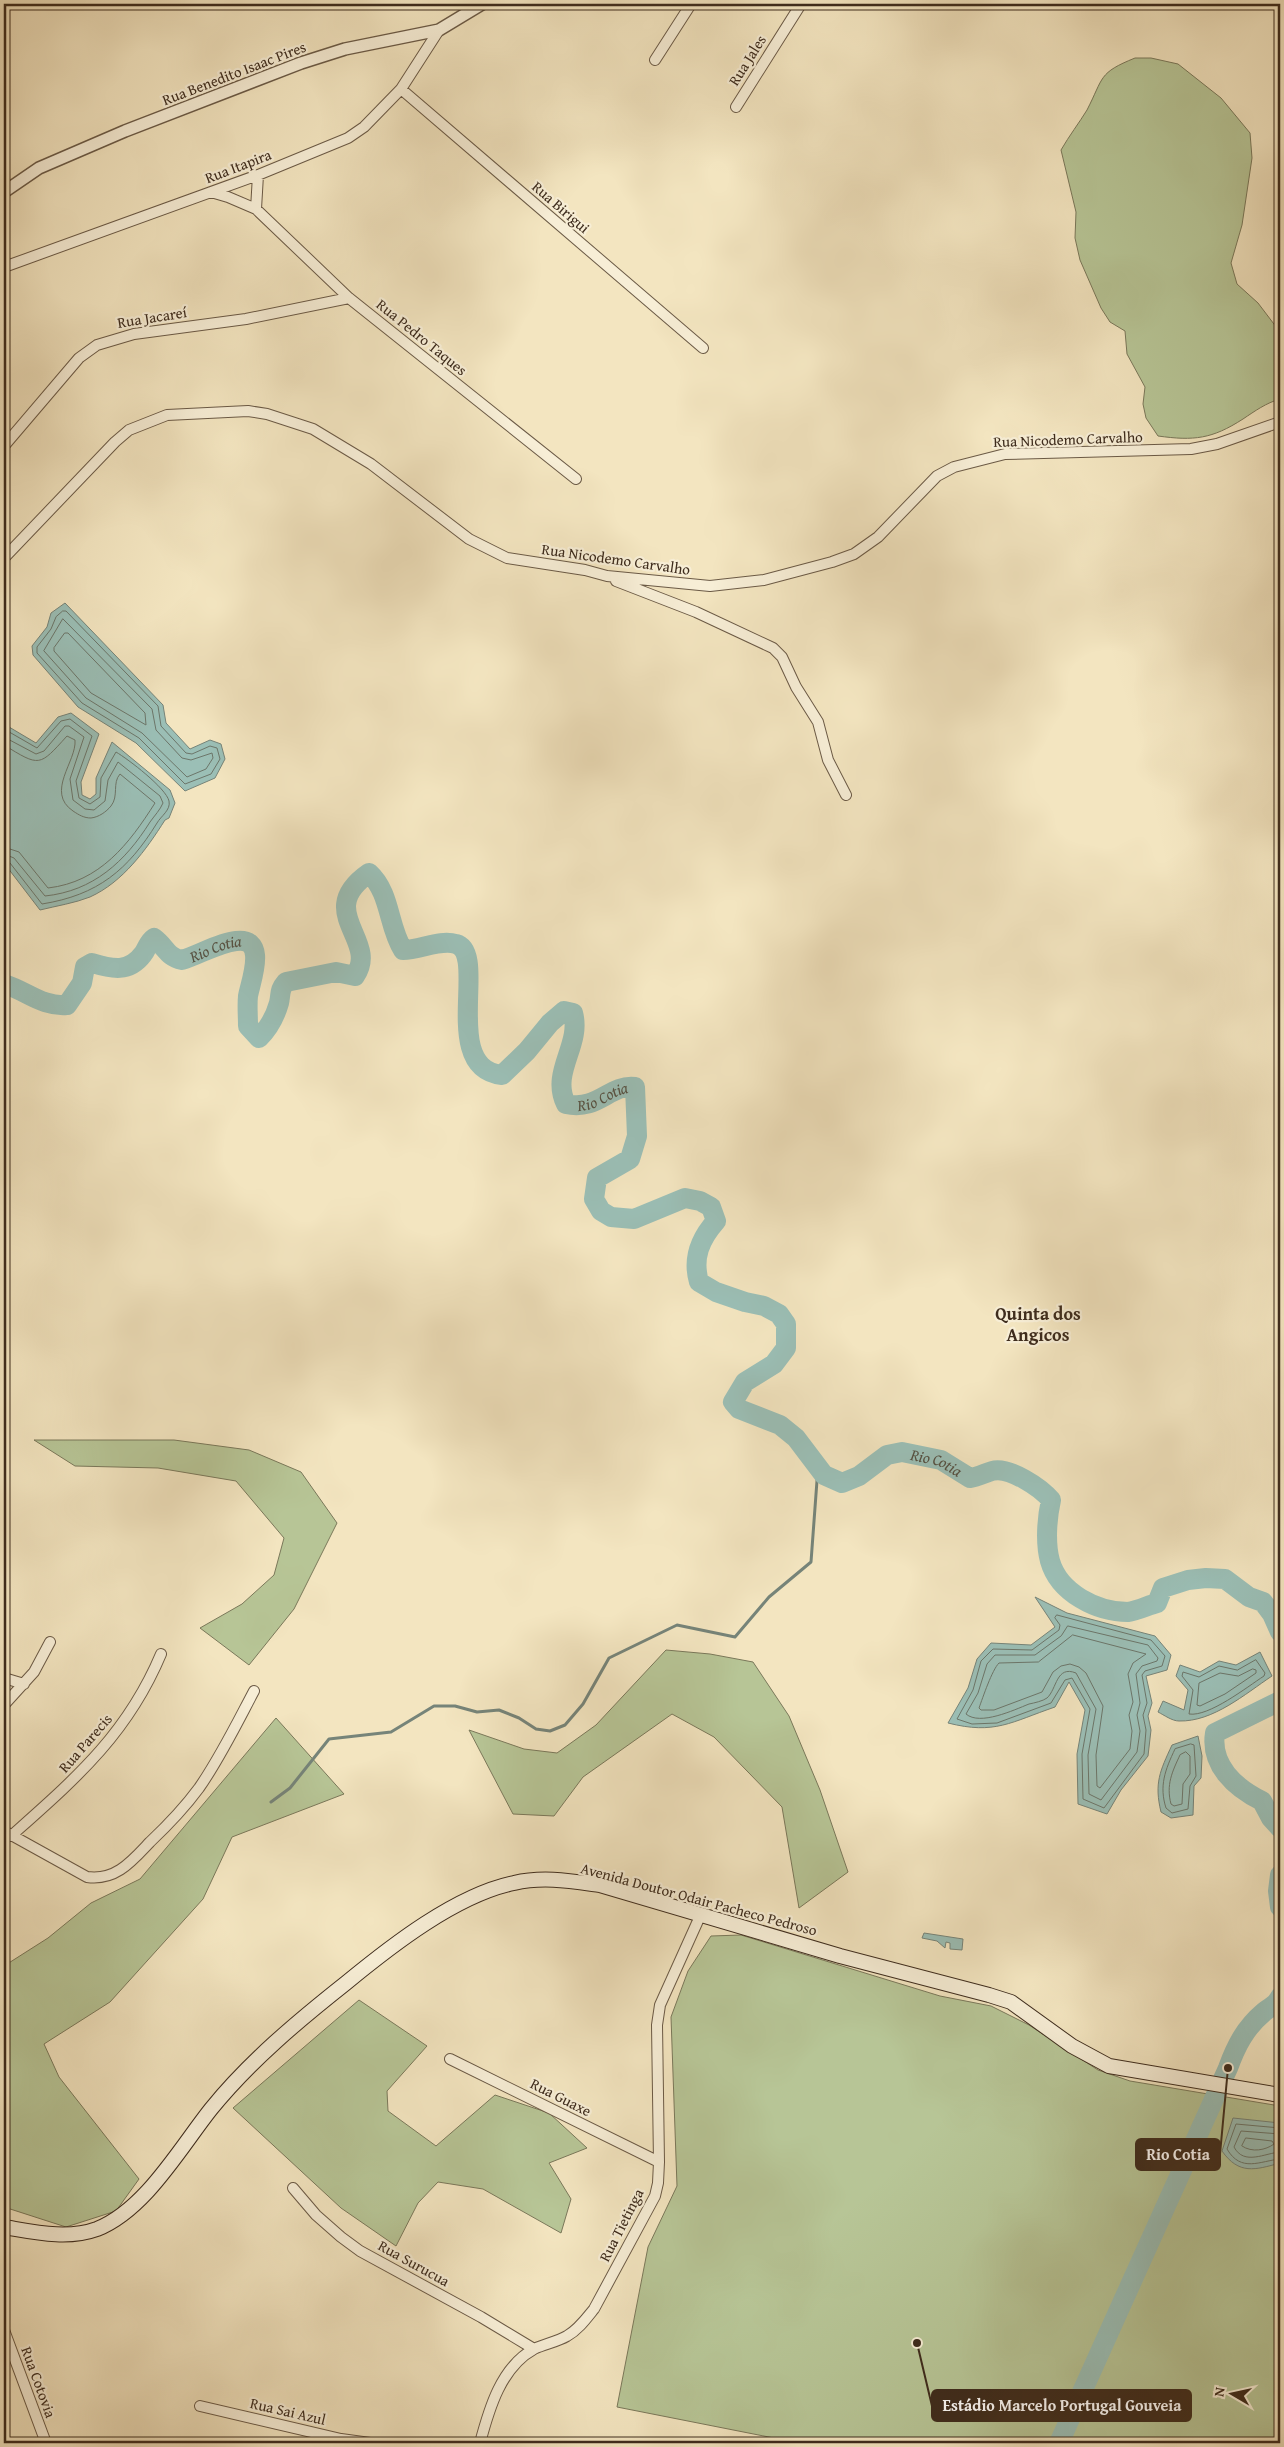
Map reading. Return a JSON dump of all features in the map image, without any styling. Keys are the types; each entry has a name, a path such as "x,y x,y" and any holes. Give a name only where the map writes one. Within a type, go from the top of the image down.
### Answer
{"main road":[{"name":"Avenida Doutor Odair Pacheco Pedroso","path":"4,2227 65,2235 97,2229 117,2218 135,2203 162,2174 211,2109 239,2077 293,2026 398,1942 463,1902 513,1883 563,1879 600,1885 840,1956 1011,2002 1072,2046 1109,2066 1280,2095"}],"street":[{"name":"Rua Benedito Isaac Pires","path":"4,192 38,168 69,153 240,86 345,49 439,30 482,4"},
{"path":"654,60 692,4"},
{"name":"Rua Jales","path":"736,107 801,4"},
{"name":"Rua Itapira","path":"4,267 258,175 348,138 364,127 400,89 439,30"},
{"name":"Rua Birigui","path":"400,89 703,348"},
{"path":"256,209 258,175"},
{"name":"Rua Pedro Taques","path":"211,192 256,209 349,298 576,479"},
{"name":"Rua Jacareí","path":"4,446 79,358 97,345 134,334 246,318 349,298"},
{"name":"Rua Nicodemo Carvalho","path":"4,558 114,442 129,430 167,415 248,411 286,419 313,429 371,464 470,539 490,551 507,558 584,570 607,576 710,586 764,580 832,562 854,554 878,537 937,476 954,466 1004,454 1191,450 1217,444 1280,422"},
{"path":"607,576 696,612 773,648 782,657 796,686 818,722 828,760 846,795"},
{"path":"4,1705 24,1684 44,1657 50,1642"},
{"name":"Rua Parecis","path":"8,1833 81,1774 107,1745 138,1700 161,1654"},
{"path":"4,1678 24,1684"},
{"path":"8,1833 87,1877 100,1879 120,1871 173,1820 199,1788 254,1691"},
{"name":"Rua Tietinga","path":"480,2443 486,2419 500,2386 510,2370 534,2349 567,2336 583,2324 594,2310 655,2196 659,2162 656,2025 660,2005 701,1914"},
{"name":"Rua Guaxe","path":"450,2059 659,2162"},
{"name":"Rua Surucua","path":"293,2188 316,2215 360,2251 534,2349"},
{"name":"Rua Cotovia","path":"4,2330 46,2443"},
{"name":"Rua Sai Azul","path":"200,2406 341,2441 370,2443"}],"green space":[{"path":"1135,58 1151,58 1178,64 1221,98 1250,133 1252,158 1242,225 1231,263 1237,284 1258,303 1280,332 1280,399 1265,405 1222,431 1202,437 1158,436 1146,418 1143,404 1145,387 1127,354 1125,331 1110,322 1101,308 1080,260 1075,238 1076,212 1061,150 1087,110 1100,83 1108,72"},
{"path":"34,1440 174,1440 249,1450 301,1472 337,1523 294,1609 249,1665 200,1628 242,1604 274,1575 284,1538 236,1481 158,1468 75,1466"},
{"path":"666,1650 710,1654 753,1662 789,1716 820,1790 848,1872 799,1908 782,1807 714,1737 672,1714 583,1777 554,1816 513,1814 469,1730 524,1749 557,1753 596,1725"},
{"path":"276,1718 344,1794 232,1837 203,1899 110,2002 44,2044 59,2077 139,2179 116,2211 66,2227 4,2207 4,1966 48,1938 91,1903 140,1879"},
{"path":"741,1935 940,1996 991,2006 1029,2025 1098,2070 1130,2081 1280,2106 1280,2443 799,2443 617,2407 648,2247 677,2186 671,2017 688,1971 711,1936"},
{"path":"359,2000 427,2046 387,2091 388,2111 436,2146 495,2095 549,2113 587,2148 549,2163 571,2199 561,2233 483,2189 438,2182 418,2203 396,2246 341,2208 233,2108"}],"water":[{"path":"65,603 163,705 166,723 190,749 210,740 221,744 225,759 215,778 185,791 136,743 78,707 33,655 32,646 47,627 51,613"},
{"path":"71,713 99,734 81,782 82,795 90,799 96,794 96,778 112,742 170,790 175,803 169,818 165,820 142,854 113,883 90,897 40,910 4,863 4,724 36,743 58,717"},
{"path":"1035,1597 1067,1613 1155,1636 1171,1655 1167,1670 1146,1676 1152,1703 1148,1716 1151,1730 1148,1756 1121,1790 1107,1814 1078,1804 1077,1754 1085,1710 1069,1682 1055,1707 1014,1722 978,1728 948,1723 968,1688 977,1659 991,1643 1031,1645 1055,1627"},
{"path":"1260,1652 1272,1676 1228,1706 1204,1717 1192,1720 1176,1721 1158,1712 1163,1701 1184,1710 1188,1690 1176,1676 1180,1665 1200,1672 1219,1661 1236,1665"},
{"path":"1198,1736 1202,1756 1201,1778 1194,1786 1193,1815 1171,1818 1161,1812 1158,1785 1161,1770 1172,1745"},
{"path":"924,1933 963,1939 962,1950 950,1949 950,1943 946,1942 945,1948 937,1941 922,1938"},
{"path":"1233,2118 1280,2123 1280,2163 1248,2169 1228,2159 1222,2151"}],"waterway":[{"name":"Rio Cotia","path":"4,984 50,1004 67,1005 82,983 85,967 92,963 113,968 126,967 138,960 154,938 173,957 182,960 222,944 236,941 246,942 252,946 255,952 254,971 248,996 248,1026 259,1038 273,1018 279,1003 281,990 286,982 336,972 355,976 360,963 360,950 350,926 347,900 353,887 369,873 381,890 394,931 403,950 450,943 456,944 465,952 468,967 468,1033 473,1053 483,1068 502,1075 527,1051 550,1023 564,1011 573,1013 575,1025 562,1081 562,1092 566,1104 587,1104 618,1089 635,1087 637,1136 630,1159 597,1178 594,1199 601,1211 611,1217 634,1219 685,1198 700,1201 711,1207 716,1221 699,1249 696,1265 699,1282 716,1292 764,1306 779,1314 786,1324 786,1348 774,1364 745,1382 733,1402 739,1409 780,1425 796,1438 824,1475 842,1483 859,1476 887,1455 902,1452 941,1460 970,1478 999,1470 1024,1479 1051,1500 1047,1539 1048,1554 1055,1572 1070,1591 1104,1609 1128,1612 1157,1603 1163,1588 1188,1580 1206,1578 1225,1579 1249,1597 1263,1602 1272,1614 1280,1632"},
{"path":"271,1802 290,1788 329,1739 391,1732 434,1706 455,1706 477,1712 499,1710 519,1718 536,1729 550,1731 565,1725 583,1704 609,1658 677,1625 735,1637 769,1597 811,1562 818,1467"},
{"name":"Rio Cotia","path":"1280,1701 1215,1733 1214,1745 1216,1755 1226,1774 1252,1796 1262,1801 1271,1818 1280,1828"},
{"name":"Rio Cotia","path":"1280,1875 1278,1891 1280,1907"},
{"name":"Rio Cotia","path":"1059,2443 1234,2052 1251,2024 1275,2004 1280,1997"}],"place":[{"name":"Rio Cotia","path":"1228,2068"},
{"name":"Estádio Marcelo Portugal Gouveia","path":"917,2343"}],"district":[{"name":"Quinta dos Angicos","path":"1038,1324"}]}
